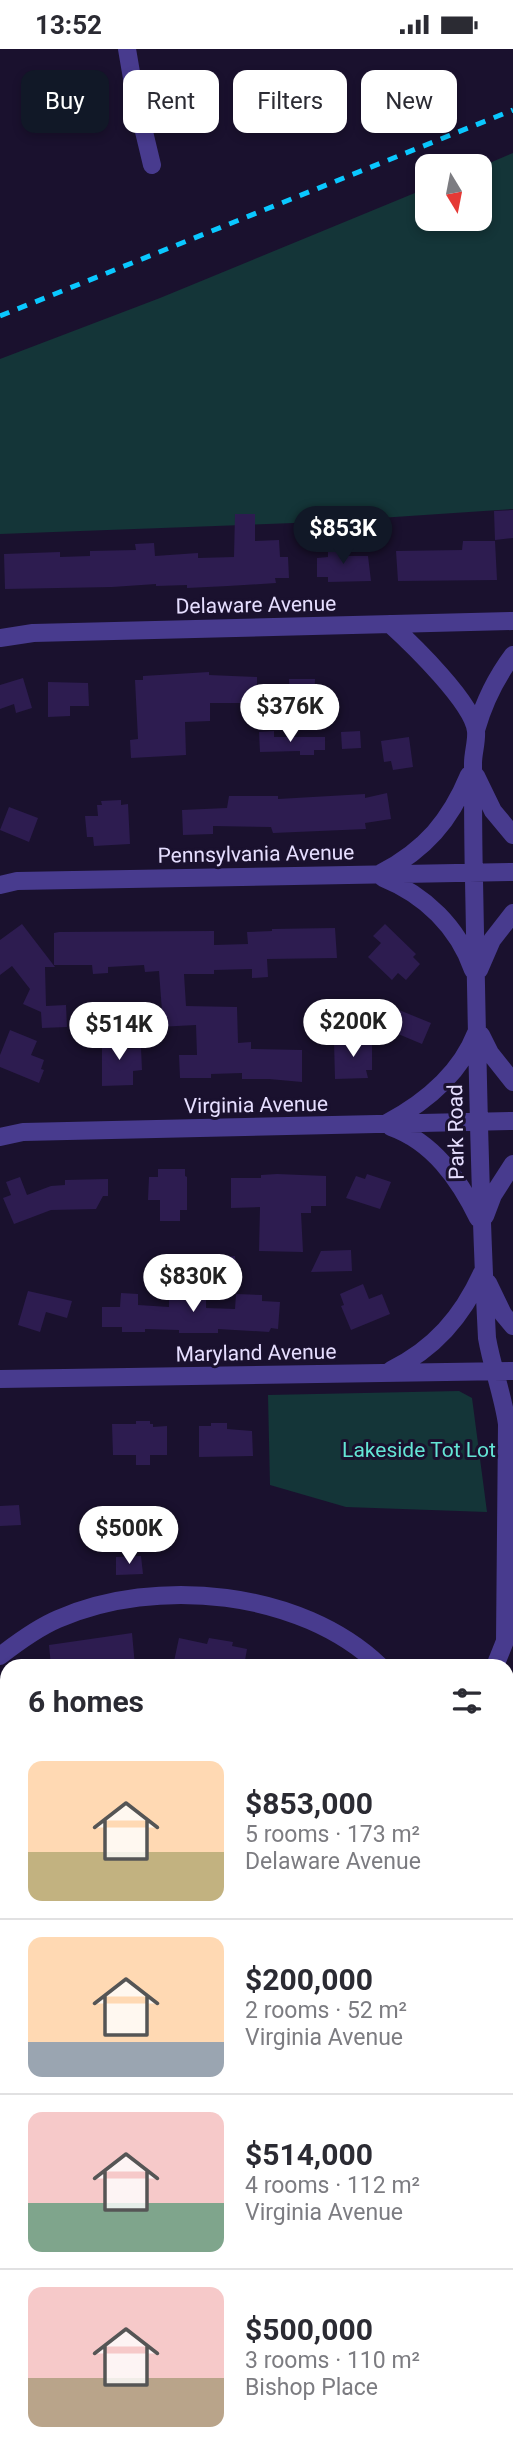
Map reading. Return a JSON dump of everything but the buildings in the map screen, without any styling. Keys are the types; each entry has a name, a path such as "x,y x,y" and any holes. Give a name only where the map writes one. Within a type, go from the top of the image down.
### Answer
{"street":[{"path":"127,49 152,165"},
{"name":"Delaware Avenue","path":"0,638 33,633 513,621"},
{"path":"390,624 446,681 476,730"},
{"name":"Park Road","path":"503,1659 507,1424 487,1338 479,1122 473,766 476,730 484,702 496,677 513,655"},
{"path":"473,766 493,811 513,835"},
{"path":"378,875 424,846 444,822 473,766"},
{"name":"Pennsylvania Avenue","path":"0,885 17,881 513,872"},
{"path":"378,875 401,885 423,900 442,918 456,935 476,980"},
{"path":"476,980 492,940 513,913"},
{"path":"478,1029 489,1053 513,1082"},
{"path":"384,1125 409,1111 445,1080 463,1058 478,1029"},
{"name":"Virginia Avenue","path":"0,1137 23,1132 513,1121"},
{"path":"384,1125 415,1139 432,1151 455,1179 482,1226"},
{"path":"482,1226 493,1195 513,1164"},
{"path":"484,1270 491,1293 513,1326"},
{"path":"384,1373 416,1357 438,1339 464,1307 484,1270"},
{"name":"Maryland Avenue","path":"4,1378 513,1371"},
{"path":"0,1656 24,1638 57,1619 78,1611 122,1600 198,1594 243,1600 279,1609 342,1638 370,1659"}],"green space":[{"path":"513,153 513,509 320,522 0,534 0,359 160,298 415,193 415,231 492,231 492,162"},
{"name":"Lakeside Tot Lot","path":"459,1391 472,1398 487,1512 346,1507 270,1485 268,1395"}],"railway":[{"path":"0,316 513,110"}]}
